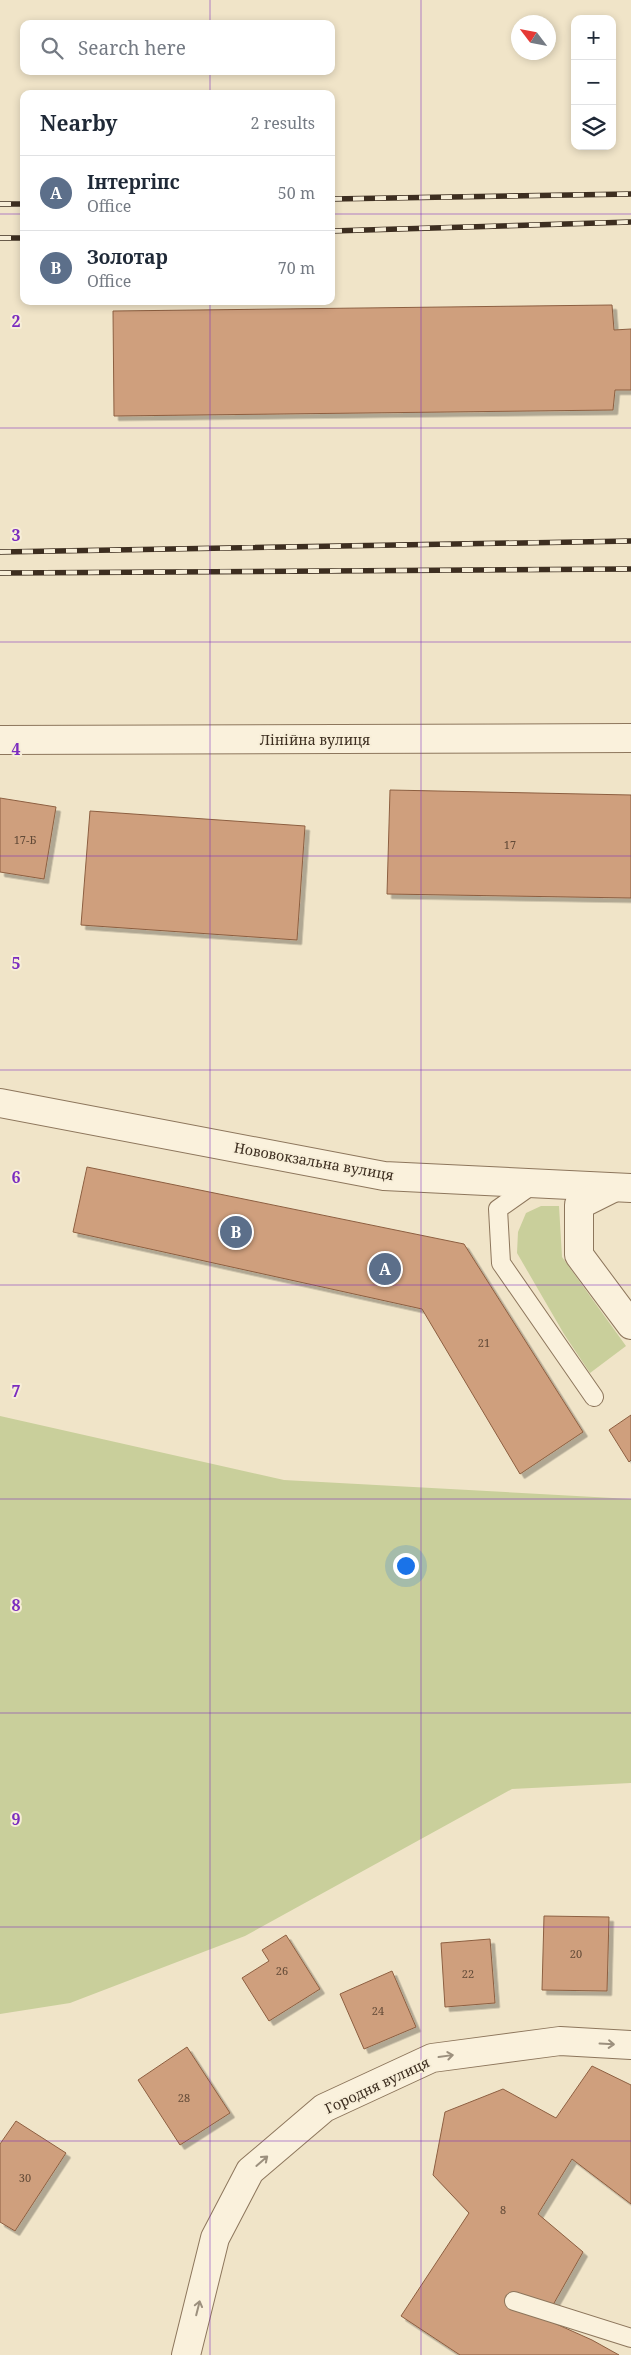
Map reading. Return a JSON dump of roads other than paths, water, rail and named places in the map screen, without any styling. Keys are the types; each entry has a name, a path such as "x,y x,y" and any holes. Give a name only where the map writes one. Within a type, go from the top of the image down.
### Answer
{"street":[{"name":"Лінійна вулиця","path":"0,740 631,738"},
{"name":"Нововокзальна вулиця","path":"0,1102 384,1176 623,1188"},
{"path":"623,1188 579,1205 579,1255 631,1325"},
{"name":"Городня вулиця","path":"186,2355 215,2238 250,2171 324,2108 432,2058 560,2041 631,2045"}],"lane":[{"path":"496,1181 501,1263 594,1397"},
{"path":"498,1209 536,1183"},
{"path":"514,2301 631,2338"}],"railway":[{"path":"335,199 631,194"},
{"path":"0,204 20,204"},
{"path":"335,231 631,222"},
{"path":"0,238 20,238"},
{"path":"0,552 631,541"},
{"path":"0,573 631,569"}],"place":[{"name":"Золотар","path":"236,1232"},
{"name":"Інтергіпс","path":"385,1269"}]}
